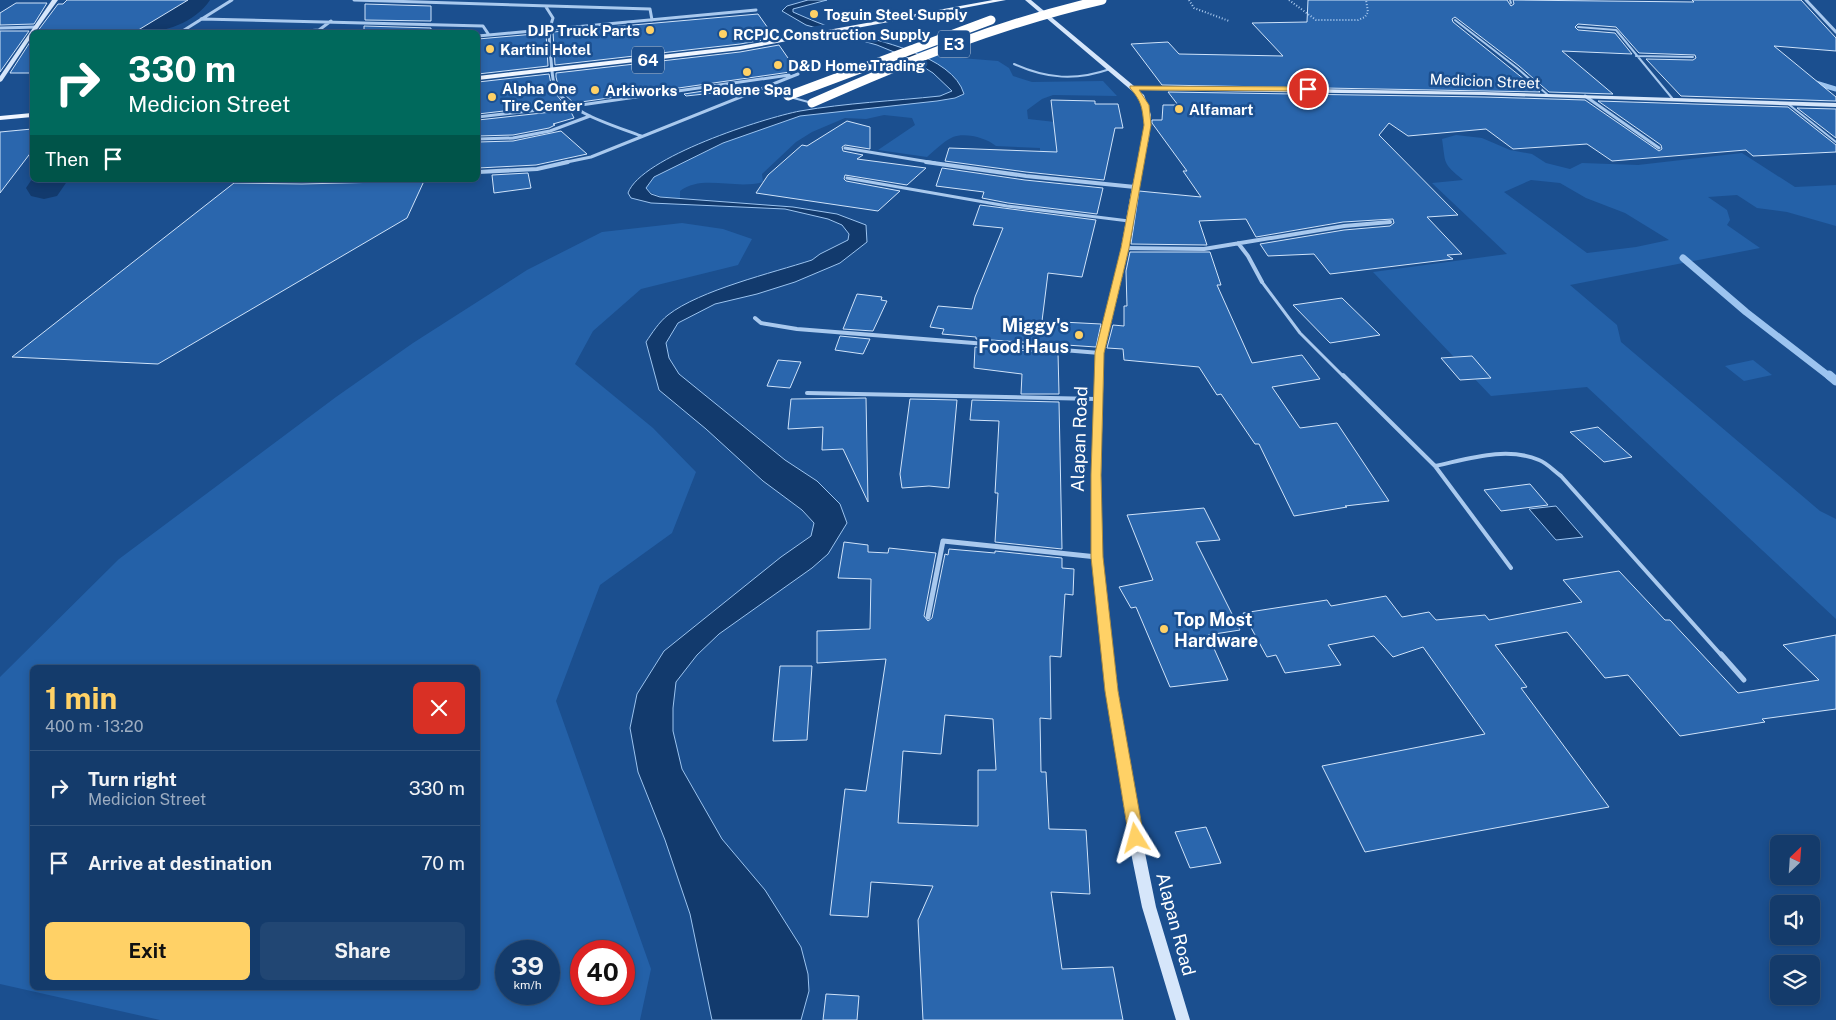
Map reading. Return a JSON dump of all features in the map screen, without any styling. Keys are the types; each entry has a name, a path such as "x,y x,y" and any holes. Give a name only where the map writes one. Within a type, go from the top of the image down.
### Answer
{"highway":[{"name":"E3","path":"812,103 895,66 988,31 1052,11 1102,0"},
{"path":"1024,10 1057,2"},
{"name":"E3","path":"788,96 878,60 998,18"}],"main road":[{"name":"64","path":"480,78 700,54 817,35 1003,0"},
{"path":"0,118 30,115"}],"street":[{"path":"35,30 56,0"},
{"path":"184,30 232,0"},
{"path":"354,0 650,9 652,20"},
{"name":"Alapan Road","path":"1028,0 1141,95 1148,116 1146,138 1135,187 1125,248 1100,353 1096,475 1097,557 1112,691 1138,853 1149,907 1183,1020"},
{"path":"1806,0 1836,32"},
{"path":"546,7 553,18 548,30 556,89 574,106 590,116 641,136"},
{"path":"480,36 756,10"},
{"path":"201,19 483,26 489,35"},
{"path":"319,30 331,21"},
{"path":"0,28 30,31"},
{"path":"0,80 30,37"},
{"path":"480,116 574,106 798,74 591,157 546,167 480,172"},
{"name":"Medicion Street","path":"1133,88 1382,90 1672,98 1836,105"},
{"path":"1584,96 1660,148"},
{"path":"480,139 513,138 550,131 590,116"},
{"path":"845,148 897,158 1048,179 1135,187"},
{"path":"1125,248 1204,249 1344,226 1390,222"},
{"path":"1238,243 1248,256 1262,282"},
{"path":"755,318 761,323 798,329 1100,353"},
{"path":"928,617 943,541 1097,557"}],"lane":[{"path":"1455,20 1512,63 1548,95"},
{"path":"1578,27 1616,30 1672,98"},
{"path":"1636,56 1693,57"},
{"path":"1014,64 1044,76 1068,78 1092,76 1110,69"},
{"path":"788,96 812,103"},
{"path":"1788,103 1836,142"},
{"path":"847,178 1007,206 1129,221"},
{"path":"1262,282 1300,333 1435,466 1511,568"},
{"path":"807,393 1099,399"},
{"path":"1435,466 1493,455 1518,454 1540,460 1560,476 1744,680"}],"path":[{"path":"1189,0 1194,8 1229,21"},
{"path":"1289,0 1316,20 1365,18 1368,12 1366,0"}],"shaded area":[{"path":"808,0 827,0 793,9 793,12 829,27 911,51 929,59 945,69 957,80 964,94 955,98 937,101 800,116 723,143 654,177 646,188 651,194 660,197 793,207 837,214 866,225 867,242 840,263 795,282 715,304 678,323 666,343 669,358 679,374 785,460 817,481 840,504 847,523 828,554 812,568 719,634 697,655 676,682 673,731 682,769 722,839 765,890 801,947 808,974 809,991 801,1020 712,1020 690,914 665,840 638,772 630,728 637,694 664,651 781,557 811,536 814,523 802,510 763,481 706,429 659,390 646,342 668,315 682,306 717,290 812,260 848,240 849,234 842,225 828,219 785,209 651,203 631,198 628,193 638,179 655,166 679,153 705,141 760,122 817,108 940,96 952,91 933,73 911,59 877,45 806,25 782,11 787,6"},
{"path":"907,50 935,52 949,57 998,61 1009,68 1013,76 1032,82 1103,81 1117,96 1053,95 1042,99 1027,110 1028,119 1064,123 1080,160 1040,156 1040,148 996,146 982,138 964,135 953,137 927,157 878,150 915,125 912,118 884,115 866,119 845,118 812,132 796,142 762,174 763,182 752,184 698,184 680,191 680,198 653,194 646,188 654,177 723,143 800,116 955,98 957,81 952,76 940,67"},
{"path":"1456,135 1482,138 1510,150 1532,154 1546,163 1570,169 1582,163 1638,165 1742,153 1795,187 1836,185 1836,226 1787,212 1757,208 1737,195 1708,197 1727,210 1730,220 1727,225 1760,248 1570,285 1617,325 1621,342 1820,511 1836,519 1836,619 1587,387 1491,396 1373,272 1507,254 1432,183 1463,180 1448,166 1442,139","holes":["1531,180 1560,183 1586,198 1625,213 1669,240 1636,247 1587,253 1504,192"]},
{"path":"682,223 723,229 752,239 738,265 641,289 593,331 575,364 653,428 696,472 672,533 600,585 556,701 651,969 640,1020 160,1020 0,984 0,677 119,559 336,397 413,343 527,270 602,232"},
{"path":"1753,360 1772,375 1744,381 1725,366"},
{"path":"1556,506 1583,537 1556,540 1529,509"}],"pier":[{"path":"827,24 863,33 838,38 806,28"}],"building":[{"path":"67,0 188,0 138,30 38,30 58,4 63,4"},
{"path":"1308,0 1507,0 1511,6 1514,4 1513,0 1694,2 1692,0 1801,0 1836,38 1836,51 1774,46 1836,97 1836,101 1681,96 1646,59 1693,60 1696,58 1695,55 1639,53 1616,27 1578,24 1575,27 1578,30 1615,33 1632,54 1562,51 1613,94 1549,92 1519,66 1455,17 1452,19 1453,22 1540,92 1162,85 1131,44 1168,42 1179,54 1283,56 1252,23 1307,22"},
{"path":"16,3 47,3 34,24 0,25 0,13"},
{"path":"365,4 431,6 431,21 365,20"},
{"path":"758,14 775,38 740,44 555,65 553,32"},
{"path":"364,26 431,28 431,30 364,30"},
{"path":"0,31 29,31 0,72"},
{"path":"546,33 548,66 480,74 480,39"},
{"path":"30,42 30,73 10,73"},
{"path":"779,45 797,71 574,103 564,94 558,85 556,77 556,73 740,52"},
{"path":"549,74 552,89 564,104 480,114 480,82"},
{"path":"730,87 732,91 686,96 684,94"},
{"path":"1168,92 1585,100 1659,151 1662,149 1661,145 1598,101 1788,107 1836,145 1836,152 1753,156 1746,150 1612,161 1587,144 1513,149 1486,129 1408,136 1389,123 1379,135 1458,215 1427,217 1462,254 1447,255 1453,259 1330,274 1314,254 1268,256 1260,244 1344,230 1390,226 1394,223 1393,219 1343,222 1256,237 1246,219 1199,221 1207,245 1131,244 1139,191 1201,197 1183,171 1187,171 1152,123 1152,120 1162,120 1163,105 1178,105"},
{"path":"1051,100 1095,101 1095,104 1118,104 1123,128 1115,128 1104,180 945,161 949,148 1057,152"},
{"path":"1797,108 1836,109 1836,138"},
{"path":"570,110 574,118 553,124 555,125 549,128 513,135 480,136 480,120"},
{"path":"847,121 870,127 870,149 845,145 842,147 843,151 863,155 857,159 926,168 907,185 845,175 844,179 846,181 900,191 878,211 756,193 768,175 802,145 807,146"},
{"path":"30,129 30,154 0,193 0,132"},
{"path":"561,131 587,154 536,165 480,168 480,142 513,141"},
{"path":"942,168 1025,180 1103,188 1097,214 1008,203 982,198 984,192 936,186"},
{"path":"528,173 531,188 494,193 492,175"},
{"path":"424,182 407,218 158,364 12,357 234,183"},
{"path":"980,205 1096,220 1082,277 1048,273 1042,321 1101,324 1096,347 976,339 976,337 942,334 944,329 930,327 938,306 972,309 1003,228 973,225"},
{"path":"1130,252 1210,252 1221,285 1217,285 1252,363 1302,355 1320,379 1272,387 1300,428 1337,423 1389,501 1345,506 1347,507 1294,516 1259,444 1255,444 1221,394 1217,395 1199,367 1124,360 1123,349 1107,348 1113,325 1124,326 1124,306 1127,306 1126,271"},
{"path":"857,294 882,297 881,300 887,301 873,331 843,329"},
{"path":"1342,298 1380,335 1330,343 1293,305"},
{"path":"840,336 870,339 863,354 835,350"},
{"path":"975,347 1058,353 1059,394 1021,394 1022,374 974,368"},
{"path":"1472,356 1491,378 1460,380 1441,358"},
{"path":"778,360 801,362 790,388 767,386"},
{"path":"866,398 868,502 843,449 822,450 823,427 788,429 791,399"},
{"path":"910,399 957,400 949,488 929,486 902,488 900,474"},
{"path":"972,400 1059,402 1062,549 995,542 998,493 995,493 999,421 970,420"},
{"path":"1598,427 1632,457 1604,462 1570,432"},
{"path":"1530,484 1548,505 1501,511 1484,490"},
{"path":"1204,508 1220,540 1196,542 1240,630 1208,635 1228,680 1170,687 1136,607 1131,608 1119,587 1153,580 1127,515"},
{"path":"844,542 868,545 868,552 888,553 889,548 936,553 924,616 928,621 932,618 945,554 948,555 949,549 995,553 995,551 1062,558 1062,568 1074,569 1073,595 1065,594 1061,657 1050,656 1051,719 1040,718 1041,772 1046,772 1049,829 1086,830 1090,894 1051,892 1062,969 1113,967 1123,1020 923,1020 918,920 933,886 871,882 868,917 830,915 845,789 866,791 886,659 817,663 817,631 870,629 871,579 838,578","holes":["945,715 993,719 996,770 978,770 978,826 898,823 903,751 941,754"]},
{"path":"1619,571 1665,620 1670,620 1738,693 1819,680 1783,645 1836,635 1836,709 1762,719 1765,722 1680,736 1628,675 1605,678 1567,632 1495,645 1527,687 1521,688 1609,807 1365,852 1322,766 1485,734 1423,647 1393,657 1374,636 1328,645 1341,665 1285,673 1276,655 1267,657 1243,613 1327,600 1331,606 1386,596 1402,617 1429,612 1436,620 1485,615 1489,620 1582,602 1563,580"},
{"path":"780,666 812,666 807,740 773,741"},
{"path":"1206,827 1221,863 1190,868 1175,832"},
{"path":"826,994 859,996 857,1020 823,1020"}],"waterway":[{"path":"142,30 180,13 197,0"},
{"path":"1809,81 1836,89"},
{"path":"44,188 48,182"},
{"path":"1683,258 1746,312 1830,377"},
{"path":"1829,375 1836,381"}],"place":[{"name":"Toguin Steel Supply","path":"814,14"},
{"name":"DJP Truck Parts","path":"650,30"},
{"name":"RCPJC Construction Supply","path":"723,34"},
{"name":"Kartini Hotel","path":"490,49"},
{"name":"D&D Home Trading","path":"778,65"},
{"name":"Paolene Spa","path":"747,72"},
{"name":"Arkiworks","path":"595,90"},
{"name":"Alpha One Tire Center","path":"492,97"},
{"name":"Alfamart","path":"1179,109"},
{"name":"Miggy's Food Haus","path":"1079,335"},
{"name":"Top Most Hardware","path":"1164,629"}],"route":[{"path":"1136,838 1112,691 1097,557 1096,475 1100,353 1125,248 1148,125 1146,105 1141,95 1133,88 1308,89"}]}
